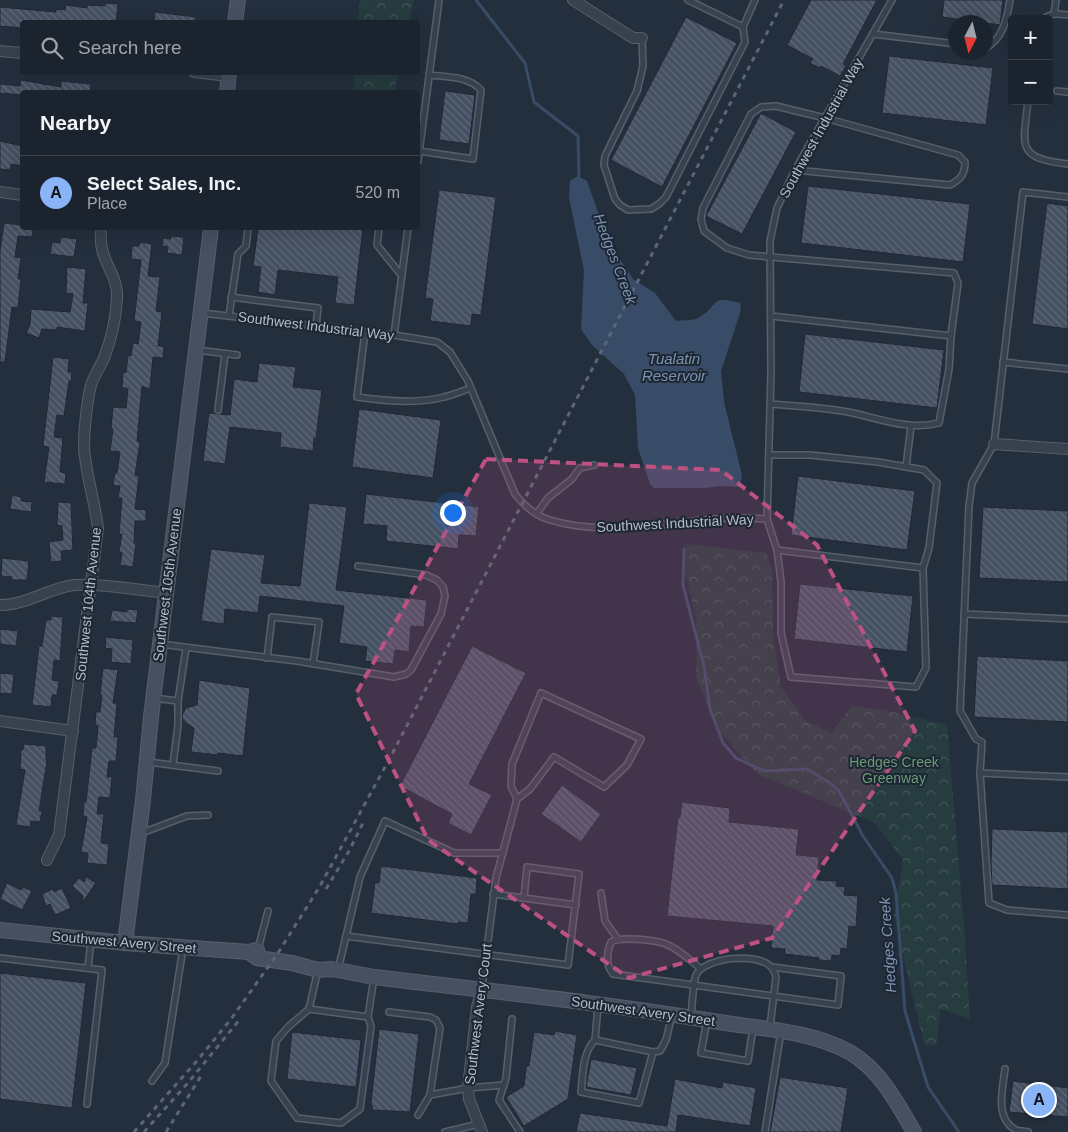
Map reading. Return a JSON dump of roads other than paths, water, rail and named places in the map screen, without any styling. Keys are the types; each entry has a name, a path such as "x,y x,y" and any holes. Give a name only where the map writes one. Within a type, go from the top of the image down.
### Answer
{"main road":[{"path":"235,20 238,0"},
{"path":"227,90 229,75"},
{"name":"Southwest 105th Avenue","path":"125,944 153,698 211,230"},
{"name":"Southwest Avery Street","path":"0,930 125,944 253,951 321,962 329,970 673,1014 821,1040 836,1045 860,1059 880,1078 914,1132"}],"street":[{"path":"573,0 633,38 642,38"},
{"path":"0,51 20,53"},
{"path":"0,192 20,195"},
{"name":"Southwest 104th Avenue","path":"47,860 59,835 98,528 84,456 84,437 91,385 105,356 118,295 100,244 101,230"},
{"path":"994,444 1068,449"},
{"path":"0,605 12,605 73,586 91,585 166,593"},
{"path":"0,721 73,731"},
{"name":"Southwest Avery Court","path":"480,1128 468,1088 477,1007 482,990"}],"lane":[{"path":"420,144 439,0"},
{"path":"688,0 743,27"},
{"path":"642,38 643,66 637,91 606,156 604,165 615,199 628,210 651,209 666,197 745,42 743,27 755,0"},
{"name":"Southwest Industrial Way","path":"201,313 394,335 437,342 450,352 471,388 515,494 522,503 545,519 589,527 630,527 728,518 767,518 771,316 770,241 777,208 794,170 892,0"},
{"path":"993,42 1007,22 1010,0"},
{"path":"1054,14 1056,0"},
{"path":"1048,15 1068,15"},
{"path":"873,34 948,43"},
{"path":"420,152 473,159 481,90 476,84 468,80 429,75"},
{"path":"1057,90 1068,92"},
{"path":"1028,105 1024,135 1027,150 1035,157 1048,162 1068,164"},
{"path":"770,404 846,412 911,426 928,426 940,423 949,370 958,282 954,273 749,255 727,248 704,230 701,219 703,208 751,114 761,107 776,106 824,118 958,155 964,162 965,170 960,180 950,185 794,170"},
{"path":"1068,197 1023,192 994,444 972,483 969,506 960,711 976,739 982,742 980,773 989,902 1007,910 1068,915"},
{"path":"229,316 238,254 246,246 248,230"},
{"path":"379,230 377,245 402,276"},
{"path":"394,335 408,230"},
{"path":"231,297 318,308 316,326"},
{"path":"771,316 951,336"},
{"path":"365,332 357,397 400,401 443,398 471,388"},
{"path":"196,350 237,356"},
{"path":"218,410 225,354"},
{"path":"1003,362 1068,369"},
{"path":"906,467 911,426"},
{"path":"767,518 778,550 782,581 781,633 791,677 916,686 926,668 923,568 929,548 937,483 924,470 878,462 810,455 769,455"},
{"path":"536,513 548,498 572,479 580,468 594,465"},
{"path":"778,550 923,568"},
{"path":"160,644 314,664 394,677 406,674 411,670 441,614 444,596 443,587 437,580 426,575 358,566"},
{"path":"964,614 1068,619"},
{"path":"267,658 272,617 319,622 314,664"},
{"path":"173,765 178,724 178,701 186,648"},
{"path":"541,693 641,739 626,765 604,787 554,757 530,789 517,799 511,786 512,764 541,693"},
{"path":"153,698 178,701"},
{"path":"147,762 218,770"},
{"path":"980,773 1068,777"},
{"name":"Southwest Avery Court","path":"482,990 496,878 517,799"},
{"path":"139,834 187,816 208,815"},
{"path":"374,976 368,1017 371,1026 360,1109 342,1123 297,1118 271,1081 276,1041 288,1026 310,1009 346,936 360,877 385,821 454,853 503,853"},
{"path":"346,936 568,965 580,874 527,868 524,898"},
{"path":"601,893 605,921 617,938"},
{"path":"494,894 576,905"},
{"path":"253,951 268,911"},
{"path":"700,970 688,958 665,943 617,938 612,942 608,954 608,964 613,974 838,1005 841,976 772,967"},
{"path":"88,968 91,940"},
{"path":"152,1081 165,1063 184,948"},
{"path":"0,958 102,970 87,1104"},
{"path":"691,1017 694,986 696,976 700,970 721,960 734,958 767,963 772,967 776,977 774,996 775,1031 765,1132"},
{"path":"598,1005 595,1040 590,1045 586,1055 581,1092 639,1103 653,1052"},
{"path":"310,1009 368,1017"},
{"path":"389,1012 430,1017 436,1020 440,1028 430,1096 418,1115"},
{"path":"595,1040 653,1052 660,1051 664,1046 673,1014"},
{"path":"512,1019 506,1078 499,1100 520,1132"},
{"path":"707,1020 701,1053 748,1061 754,1027"},
{"path":"1005,1069 1001,1110 1004,1119 1015,1130 1028,1132"},
{"path":"430,1096 468,1088 504,1084"},
{"path":"447,1132 480,1128"}],"water":[{"name":"Tualatin Reservoir","path":"578,176 587,181 609,243 633,279 655,293 676,321 698,318 719,300 740,303 741,310 721,371 724,402 742,475 740,487 654,488 650,484 638,448 635,395 624,374 592,345 581,329 584,270 569,198 570,181"}],"waterway":[{"name":"Hedges Creek","path":"476,0 525,63 534,102 578,136 579,179"},
{"name":"Hedges Creek","path":"684,549 683,585 704,666 710,709 723,743 736,758 764,771 807,769 830,783 839,791 863,836 892,878 896,893 905,1011 928,1087 959,1132"}],"railway":[{"path":"134,1132 231,1019 278,953 320,886 391,756 784,0"},
{"path":"326,889 363,823"},
{"path":"144,1132 187,1084 241,1018"},
{"path":"166,1132 201,1076"}],"place":[{"name":"Select Sales, Inc.","path":"1039,1100"}],"park label":[{"name":"Hedges Creek Greenway","path":"894,770"}]}
